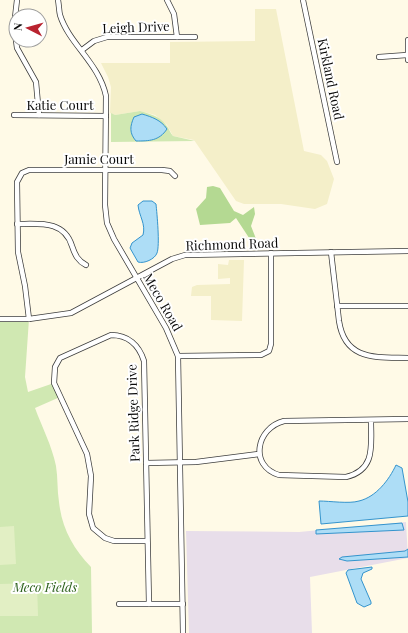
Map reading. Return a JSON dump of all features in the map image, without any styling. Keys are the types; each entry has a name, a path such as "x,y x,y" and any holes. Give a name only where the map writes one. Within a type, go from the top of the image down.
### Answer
{"street":[{"path":"17,0 14,26 17,48 36,82 39,115"},
{"name":"Meco Road","path":"58,0 60,15 66,28 82,50 104,86 106,96 107,223 136,278 166,328 178,356 183,633"},
{"path":"167,0 174,14 177,37"},
{"name":"Kirkland Road","path":"304,0 337,162"},
{"name":"Leigh Drive","path":"82,50 94,41 108,37 194,37"},
{"path":"379,57 407,58 408,40"},
{"name":"Katie Court","path":"14,115 106,116"},
{"name":"Jamie Court","path":"18,224 17,182 22,173 29,170 162,170 170,172 175,176"},
{"path":"29,319 26,286 18,252 18,224 51,224 57,227 66,233 76,256 80,262 86,265"},
{"name":"Richmond Road","path":"0,319 29,319 71,313 172,259 185,255 408,251"},
{"path":"331,252 340,332 348,344 357,352 371,356 408,358"},
{"path":"268,353 271,344 271,253"},
{"path":"337,306 408,306"},
{"name":"Park Ridge Drive","path":"148,541 114,541 105,538 93,528 90,514 91,476 87,454 54,383 55,367 60,358 111,335 119,335 132,342 142,354 144,361 148,541 149,604"},
{"path":"178,356 261,355 268,353"},
{"path":"268,353 272,356"},
{"path":"371,421 369,458 362,470 355,475 346,477 279,475 266,467 259,454 259,446 265,431 279,422 408,419"},
{"path":"146,462 216,460 259,454"},
{"path":"119,604 182,604"}],"shaded area":[{"path":"255,9 276,9 304,151 321,155 327,161 334,179 327,204 315,209 281,204 244,204 236,201 194,140 173,136 167,125 155,115 140,111 115,115 110,113 111,87 101,63 170,63 170,42 255,41"},
{"path":"229,260 244,260 242,321 211,320 211,296 191,296 192,287 197,285 230,284 230,278 218,279 218,264 228,265"},
{"path":"406,522 408,558 310,577 312,633 189,633 186,531 299,532"}],"green space":[{"path":"140,111 161,119 173,136 195,141 111,142 111,113 115,115"},
{"path":"213,186 220,188 234,211 243,215 254,207 255,214 251,226 260,249 257,250 236,218 230,223 200,225 196,209 206,198 207,187"},
{"name":"Meco Fields","path":"0,319 29,319 25,377 28,392 54,383 60,397 35,408 57,470 58,498 63,521 69,538 91,567 92,633 0,633"},
{"path":"14,526 16,564 0,565 0,527"},
{"path":"37,583 38,616 0,616 0,584"}],"water":[{"path":"142,114 159,121 167,129 161,136 153,140 136,141 131,132 132,123 134,117"},
{"path":"143,201 152,201 156,204 158,249 156,255 152,259 146,262 138,262 130,248 132,243 143,235 144,227 138,205"},
{"path":"396,465 402,468 408,502 408,516 321,524 319,501 350,502 365,499 381,487 390,476"},
{"path":"402,523 404,530 316,534 316,530"},
{"path":"408,549 408,557 347,561 339,559 342,557 405,551"},
{"path":"372,567 372,569 363,573 361,579 371,602 371,604 364,607 357,603 346,573 348,570"}]}
